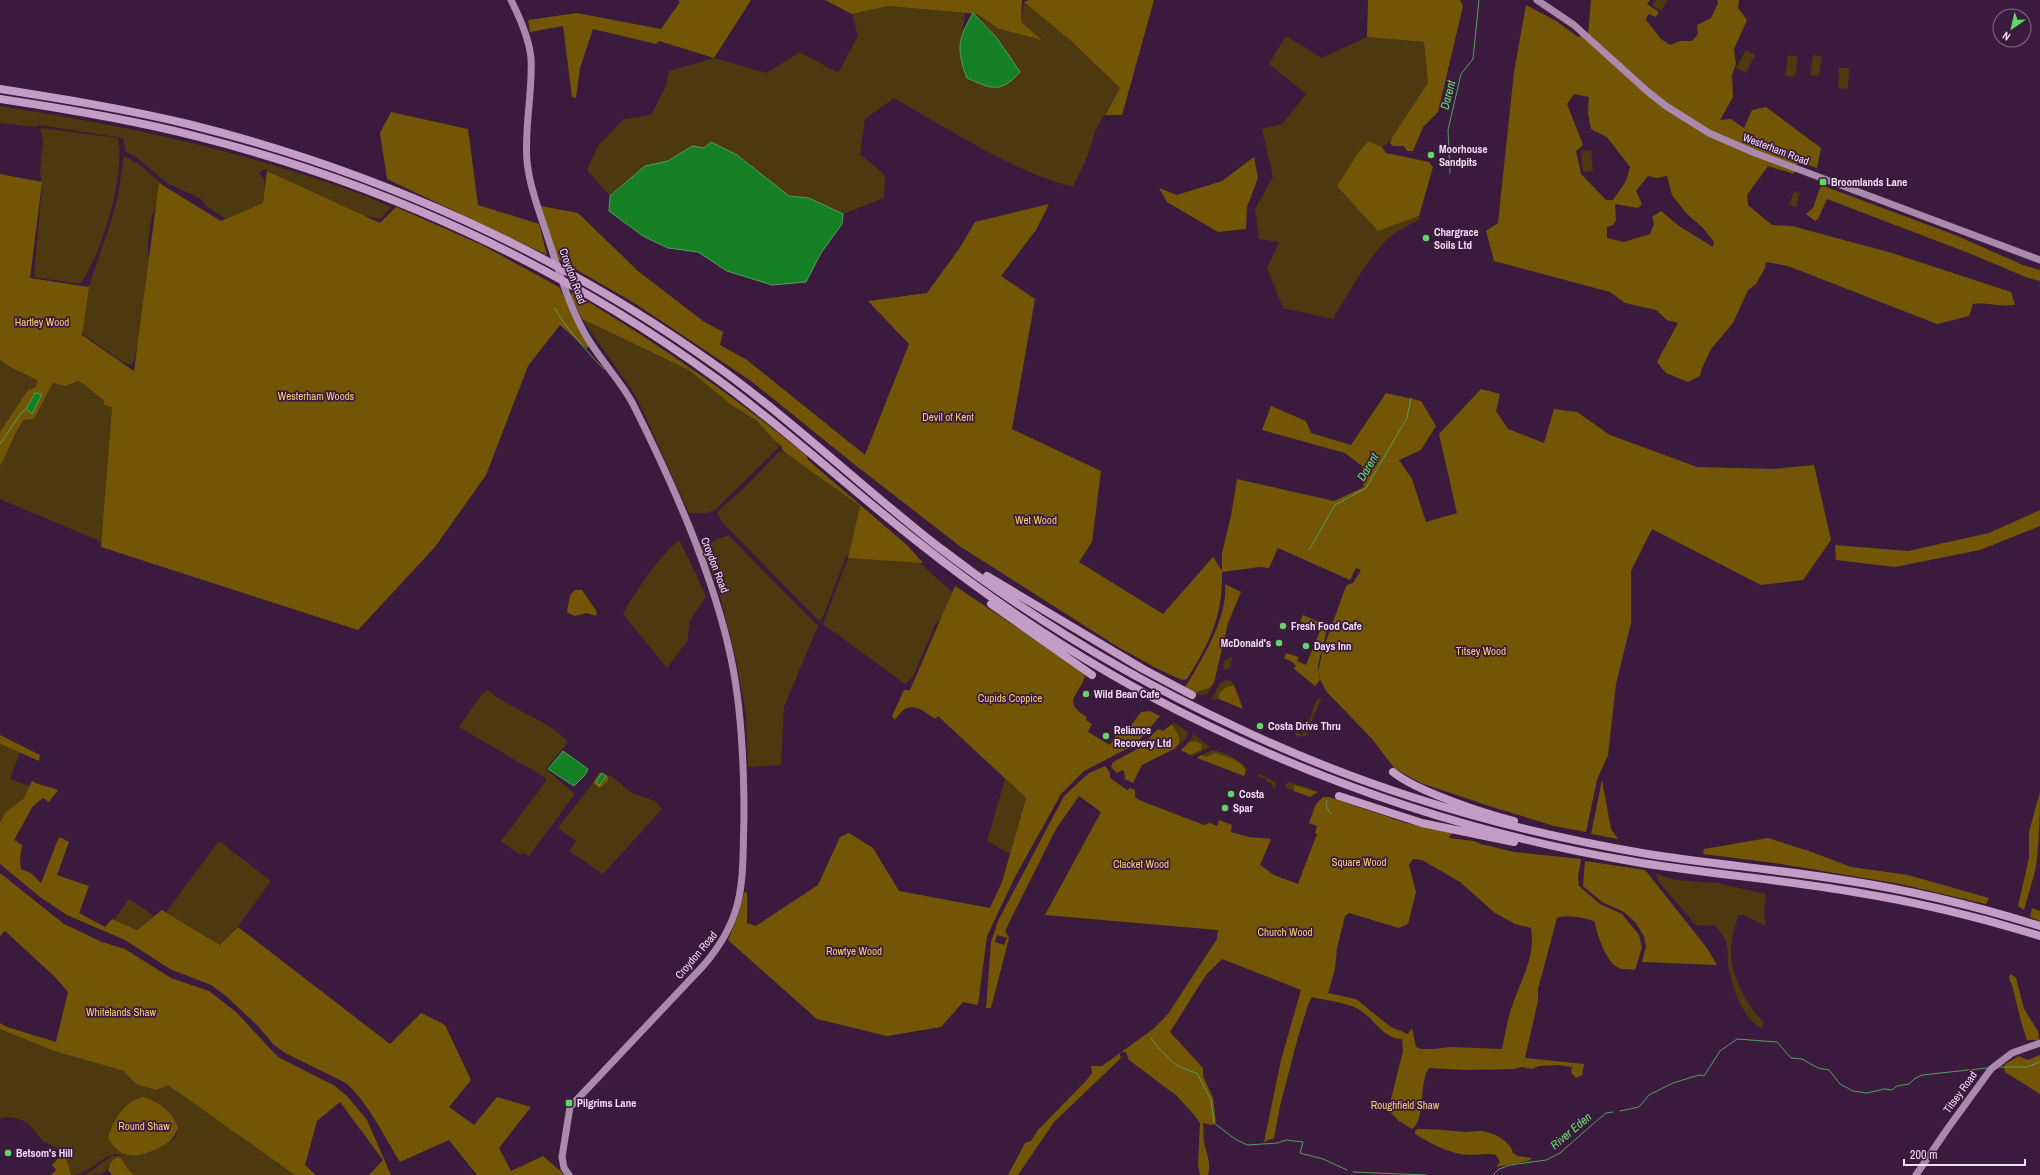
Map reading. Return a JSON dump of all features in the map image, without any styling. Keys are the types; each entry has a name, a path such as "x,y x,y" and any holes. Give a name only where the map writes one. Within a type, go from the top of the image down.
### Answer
{"highway":[{"path":"0,89 90,103 159,117 227,134 288,152 354,174 426,203 543,259 570,273 658,327 741,384 796,427 949,554 1015,602 1100,656 1192,706 1264,740 1357,778 1444,807 1534,831 1620,849 1878,886 1950,901 2040,926"},
{"path":"0,99 139,123 209,139 276,159 357,186 417,210 494,245 550,274 653,335 729,388 802,445 883,514 967,580 1048,636 1112,674 1201,722 1301,768 1393,802 1482,829 1574,850 1660,866 1862,893 1955,912 2040,936"},
{"path":"883,514 900,534 937,564 1092,675"},
{"path":"949,554 1143,669 1192,694"},
{"path":"1393,772 1426,789 1484,811 1509,819 1594,840 1620,849"},
{"path":"1339,796 1422,823 1535,847 1574,850"}],"main road":[{"name":"Croydon Road","path":"511,0 520,17 531,56 527,160 534,195 555,259 579,321 602,361 622,384 635,409 663,465 709,578 731,658 743,750 742,878 738,903 731,926 722,942 703,966 574,1102 568,1113 562,1157 564,1168 569,1175"},
{"name":"Westerham Road","path":"1537,0 1574,25 1660,102 1709,133 1755,153 2040,260"},
{"name":"Titsey Road","path":"1916,1175 1991,1069 2012,1053 2040,1044"}],"green space":[{"path":"678,0 751,0 714,58 659,41 656,44 593,29 580,68 576,98 572,97 563,26 530,32 528,20 577,13 661,29 680,2"},
{"path":"825,0 1022,0 1021,22 1042,40 999,29 977,14 888,6 852,14"},
{"path":"1029,0 1154,0 1122,115 1105,115 1120,88 1069,39 1024,2"},
{"path":"1368,0 1460,0 1463,6 1438,112 1423,127 1413,151 1407,151 1404,146 1393,146 1390,143 1393,136 1428,83 1424,42 1367,37"},
{"path":"1591,0 1650,0 1647,4 1659,12 1656,17 1648,14 1646,20 1661,39 1670,45 1680,41 1692,41 1698,34 1697,25 1711,18 1718,3 1717,0 1739,0 1738,8 1747,20 1734,49 1736,64 1732,75 1733,97 1720,120 1731,119 1744,128 1752,110 1766,107 1821,148 1817,168 1798,162 1794,174 1768,166 1747,195 1748,205 1772,225 1792,226 1892,253 2011,292 2015,305 1973,304 1969,316 1937,324 1788,266 1766,262 1765,268 1756,284 1748,290 1733,323 1711,349 1700,376 1688,382 1666,373 1657,362 1678,323 1667,320 1656,310 1625,303 1610,292 1494,261 1486,231 1498,223 1514,72 1526,5 1556,21 1578,37 1588,34","holes":["1574,94 1589,97 1588,113 1591,129 1607,137 1630,167 1626,181 1613,200 1606,200 1581,174 1576,151 1583,145 1567,104","1648,176 1657,178 1667,176 1672,195 1686,213 1703,228 1714,242 1713,247 1679,226 1661,211 1652,217 1654,224 1650,234 1624,242 1607,238 1607,227 1613,225 1616,220 1615,204 1638,208 1642,204 1636,191"]},
{"path":"1656,0 1668,0 1661,11 1652,5"},
{"path":"1024,2 1069,39 1120,88 1096,129 1088,155 1073,187 1027,171 1004,160 958,136 894,98 865,119 860,154 885,175 884,198 843,214 809,198 789,196 737,155 692,146 668,161 645,166 610,196 587,170 598,146 624,119 651,115 666,86 669,71 714,58 766,73 800,52 838,73 858,36 852,14 888,6 965,13 960,59 996,37 973,13 977,14 999,29 1041,39 1021,22"},
{"path":"1286,36 1322,58 1367,37 1424,42 1428,83 1391,140 1382,147 1369,141 1378,231 1419,216 1421,219 1391,236 1376,252 1333,319 1283,308 1267,268 1279,242 1259,239 1255,209 1273,177 1262,129 1282,124 1306,94 1269,64"},
{"path":"1746,50 1755,55 1746,73 1736,68"},
{"path":"1788,55 1798,57 1795,77 1785,76"},
{"path":"1813,55 1822,56 1819,76 1810,75"},
{"path":"1839,68 1849,68 1848,89 1838,88"},
{"path":"0,106 107,125 212,148 324,181 391,207 380,219 355,214 264,169 259,173 264,180 265,191 263,203 226,219 206,206 201,199 167,183 135,156 126,152 123,138 39,125 36,127 0,123"},
{"path":"391,112 468,129 478,205 539,224 547,255 387,179 380,133"},
{"path":"42,128 118,138 120,153 119,172 110,213 96,254 80,284 34,277 42,186 40,171 43,141 40,130"},
{"path":"1369,141 1382,147 1386,153 1429,162 1433,167 1419,216 1378,231 1337,186 1360,150"},
{"path":"1591,150 1593,171 1583,172 1581,151"},
{"path":"124,156 140,165 164,186 152,216 148,239 148,255 157,278 132,366 123,362 84,335 81,326 84,300 110,225 118,196"},
{"path":"1254,157 1258,178 1247,207 1246,229 1218,232 1167,202 1159,188 1177,195 1222,181"},
{"name":"Westerham Woods","path":"267,171 380,223 396,207 482,245 559,287 589,346 587,349 560,325 528,366 486,475 435,547 358,630 101,547 112,407 104,405 104,400 78,381 66,386 53,383 34,419 24,420 20,425 0,466 0,432 28,390 36,387 37,380 10,367 0,360 0,174 42,182 30,278 89,287 82,335 134,371 159,183 221,221 263,203"},
{"path":"1821,185 1955,235 2023,265 2040,270 2040,281 2028,278 1971,254 1827,199 1818,219 1815,221 1806,214 1813,208"},
{"path":"1794,191 1800,193 1796,207 1789,205"},
{"name":"Titsey Wood","path":"1049,204 1036,230 1001,276 1035,299 1012,429 1101,471 1092,542 1079,562 1163,614 1213,557 1222,571 1222,553 1231,516 1237,479 1334,501 1364,487 1362,466 1345,453 1262,430 1271,406 1306,421 1311,433 1351,445 1386,393 1421,401 1436,426 1421,450 1399,460 1412,479 1426,522 1457,513 1439,434 1481,389 1500,394 1496,411 1508,429 1544,443 1554,409 1577,412 1610,435 1697,467 1774,469 1814,465 1831,540 1803,580 1761,585 1652,529 1631,571 1631,623 1616,684 1608,755 1597,780 1586,832 1554,826 1421,783 1395,769 1373,740 1326,691 1319,677 1319,668 1323,649 1345,589 1347,585 1353,583 1361,570 1356,568 1350,580 1278,548 1269,568 1260,567 1222,572 1220,602 1214,628 1187,679 1182,680 1158,669 1118,647 961,547 859,468 751,381 636,304 558,259 541,206 578,213 638,271 703,321 723,332 720,345 747,360 865,455 909,344 868,301 927,293 959,249 975,222"},
{"path":"572,292 663,349 722,390 779,433 807,456 808,460 908,546 923,563 848,558 860,506 783,451 781,445 775,441 757,421 730,404 689,370 582,319 571,297"},
{"path":"582,319 689,370 730,404 757,421 775,441 781,445 716,509 708,513 689,513 636,396"},
{"path":"0,360 10,367 37,380 36,387 28,390 0,432"},
{"path":"78,381 91,389 112,407 102,542 0,499 0,465 24,420 34,419 53,383 66,386"},
{"path":"780,451 793,457 860,506 849,554 846,557 823,617 819,621 723,523 717,514 720,509 743,489"},
{"path":"2040,510 2040,526 1980,550 1895,567 1836,560 1835,545 1908,551 1989,533"},
{"path":"728,535 818,626 784,707 781,765 748,767 746,716 737,664 718,588 700,547"},
{"path":"680,541 706,596 689,622 688,640 667,668 623,614 658,562 674,544"},
{"path":"848,558 919,562 952,592 941,619 935,625 913,677 905,684 823,624"},
{"path":"1225,584 1241,592 1228,623 1214,683 1209,688 1193,693 1184,689 1206,652 1218,625 1225,597"},
{"path":"955,586 1083,672 1085,677 1073,703 1079,712 1087,717 1086,720 1092,724 1088,732 1110,745 1117,733 1130,727 1141,712 1150,711 1160,716 1136,744 1084,771 1061,794 1015,877 987,936 978,1005 963,1002 941,1027 887,1036 817,1019 728,940 738,916 744,893 747,892 747,923 756,926 818,885 840,837 849,833 873,848 899,891 990,908 1002,882 1026,798 938,716 935,719 919,709 910,708 905,709 900,713 895,720 892,716 904,690 910,690"},
{"path":"575,590 582,590 597,612 596,616 587,613 574,616 567,612 570,595"},
{"path":"1303,615 1328,626 1318,665 1320,680 1315,686 1293,668 1296,667 1294,663 1284,658 1286,653 1299,657 1297,661 1306,665 1320,631 1300,621"},
{"path":"1232,657 1230,668 1223,670 1224,661"},
{"path":"1226,680 1232,682 1234,685 1224,688 1219,694 1219,699 1211,700 1220,683"},
{"path":"1214,683 1208,693 1203,695 1193,693 1209,688"},
{"path":"1234,685 1243,709 1219,699 1219,694 1224,688"},
{"path":"488,690 507,703 549,726 568,742 546,769 575,794 529,856 523,853 521,855 501,841 546,781 546,778 459,727 482,694"},
{"path":"1317,699 1321,699 1307,733 1309,735 1297,737 1294,730 1302,735 1304,730 1301,725 1309,720"},
{"path":"1173,722 1187,731 1188,735 1180,745 1174,727"},
{"path":"1172,724 1179,737 1179,744 1174,749 1142,765 1133,783 1125,779 1124,771 1122,770 1117,773 1111,767 1113,762 1139,748 1158,729 1163,731"},
{"path":"1194,734 1210,747 1193,756 1190,755 1201,750 1196,741 1189,742"},
{"path":"0,735 40,755 39,761 0,744"},
{"path":"1196,741 1202,745 1201,750 1190,755 1181,750 1189,742"},
{"path":"0,744 20,753 10,779 30,786 28,792 21,801 0,822"},
{"path":"1212,750 1223,753 1239,761 1250,773 1245,768 1214,753 1206,757 1201,755"},
{"path":"1214,753 1237,761 1241,764 1246,771 1244,776 1197,758 1201,755 1206,757"},
{"path":"1105,766 1110,773 1110,778 1127,790 1130,788 1135,790 1135,797 1139,800 1204,825 1210,823 1217,826 1219,820 1232,825 1231,832 1249,837 1271,839 1260,865 1274,875 1298,884 1317,834 1315,833 1317,826 1309,823 1316,804 1323,797 1329,797 1406,823 1452,833 1449,838 1474,841 1514,852 1581,859 1578,877 1579,886 1600,904 1622,914 1639,935 1642,948 1635,970 1621,969 1610,961 1597,933 1595,922 1576,917 1565,916 1557,918 1538,989 1538,1001 1525,1058 1584,1064 1582,1075 1576,1078 1571,1072 1572,1067 1558,1065 1539,1066 1532,1069 1522,1067 1515,1069 1465,1070 1429,1068 1424,1083 1419,1118 1412,1129 1399,1121 1390,1112 1390,1103 1403,1051 1402,1039 1390,1036 1384,1032 1365,1014 1355,1007 1312,997 1298,1037 1280,1106 1274,1138 1264,1142 1281,1060 1301,990 1222,959 1206,975 1170,1032 1203,1068 1203,1076 1213,1098 1216,1122 1212,1125 1203,1123 1204,1141 1209,1171 1208,1175 1200,1175 1198,1166 1200,1123 1177,1096 1129,1060 1126,1052 1121,1052 1152,1030 1168,1014 1217,939 1218,930 1045,915 1101,812 1079,796 1056,829 1005,931 1009,938 991,1008 986,1008 991,942 998,921 1064,796 1089,773","holes":["1413,859 1422,860 1460,882 1495,913 1515,924 1531,928 1532,939 1529,959 1511,1009 1502,1049 1450,1047 1421,1049 1416,1047 1412,1028 1408,1034 1391,1027 1356,999 1328,993 1335,969 1337,948 1345,916 1349,913 1399,928 1408,924 1416,892 1409,865","997,935 1007,938 1004,945 995,942"]},
{"path":"600,772 608,776 608,781 600,788 593,783"},
{"path":"1259,774 1276,782 1275,791 1270,782 1267,783 1266,779 1258,776"},
{"path":"610,775 632,793 655,801 662,809 603,874 569,851 576,841 558,828 593,783 600,787"},
{"path":"1005,779 1026,798 1010,854 987,841"},
{"path":"1602,780 1611,829 1618,839 1591,834"},
{"path":"32,781 58,790 49,802 43,798 33,806 14,840 22,845 20,859 21,869 31,873 41,883 59,837 69,842 57,875 89,886 79,913 105,927 112,919 137,930 162,910 220,945 238,927 390,1044 421,1013 445,1025 471,1080 449,1107 474,1125 497,1097 531,1107 499,1148 511,1171 543,1156 565,1175 477,1175 449,1140 400,1162 369,1110 346,1083 285,1053 273,1044 258,1026 226,996 211,985 170,969 125,940 67,915 40,897 0,864 0,822 6,812 24,798"},
{"path":"1288,782 1319,791 1294,786 1294,791 1288,789 1285,785"},
{"path":"1294,785 1318,792 1310,797 1294,791"},
{"path":"2040,792 2037,859 2024,910 2018,906 2029,858 2029,832"},
{"path":"1768,838 1812,852 1851,867 1908,875 1989,898 1986,904 1900,884 1781,864 1703,854 1704,849"},
{"path":"219,841 271,881 238,926 220,945 166,912"},
{"path":"1585,861 1645,870 1707,948 1717,965 1642,962 1646,946 1644,936 1635,922 1624,912 1602,902 1583,886"},
{"name":"Whitelands Shaw","path":"0,873 64,924 102,942 125,949 171,978 209,991 236,1012 278,1057 335,1086 347,1096 367,1120 391,1175 369,1175 383,1160 340,1102 317,1121 305,1165 316,1175 295,1175 168,1085 156,1090 136,1084 124,1071 54,1051 0,1029 0,1023 7,1027 56,1042 68,992 55,977 5,931 0,936"},
{"path":"1656,874 1677,880 1717,883 1766,894 1764,913 1766,926 1743,915 1738,915 1731,945 1732,963 1737,982 1747,1001 1764,1022 1762,1028 1749,1019 1736,994 1728,967 1727,945 1723,936 1716,926 1696,925 1658,881"},
{"path":"129,899 154,916 137,930 114,920"},
{"path":"2032,908 2040,911 2040,921 2030,917"},
{"path":"2011,974 2016,978 2024,1009 2038,1031 2039,1040 2027,1040 2013,988 2009,979"},
{"path":"0,1029 54,1051 124,1071 136,1084 156,1090 168,1084 295,1175 134,1175 129,1171 121,1158 111,1162 107,1170 102,1173 85,1175 112,1156 122,1156 117,1154 105,1158 84,1172 71,1175 65,1155 59,1149 43,1141 27,1122 5,1117 0,1119","holes":["144,1097 161,1105 169,1112 178,1128 175,1138 147,1153"]},
{"path":"1119,1053 1121,1058 1054,1122 1018,1175 1008,1175 1025,1143 1031,1141 1038,1130 1085,1082 1092,1073 1091,1066 1102,1066"},
{"path":"2040,1055 2040,1094 2005,1072 2004,1069 2005,1064 2019,1056 2028,1060"},
{"name":"Round Shaw","path":"144,1097 165,1108 173,1117 178,1128 172,1139 160,1147 141,1154 129,1155 118,1150 108,1138 113,1124 121,1112 131,1102"},
{"path":"1417,1129 1464,1132 1484,1131 1505,1141 1509,1144 1513,1153 1518,1156 1532,1158 1528,1161 1496,1167 1500,1162 1496,1155 1464,1155 1449,1151 1415,1134"},
{"path":"63,1153 71,1175 51,1175 56,1170 52,1165"},
{"path":"117,1157 121,1158 129,1171 134,1175 112,1175 108,1170 111,1162"}],"shaded area":[{"path":"973,13 996,37 1020,72 1007,84 989,87 967,78 961,59 960,44 964,30"},
{"path":"711,142 737,155 789,196 809,198 843,214 842,224 821,253 806,282 772,285 727,271 698,252 668,248 643,236 609,211 610,196 645,166 668,161 692,146 704,148"},
{"path":"35,393 42,394 32,414 26,409"},
{"path":"563,751 588,769 585,775 574,786 548,769"},
{"path":"602,773 606,776 599,786 596,782"}],"waterway":[{"name":"Darent","path":"1450,173 1448,130 1461,74 1473,59 1479,0"},
{"path":"555,308 585,349 604,369"},
{"name":"Darent","path":"1309,550 1335,505 1366,488 1407,418 1411,398"},
{"path":"0,444 21,413 26,409"},
{"path":"1327,801 1326,806 1331,814"},
{"name":"River Eden","path":"1151,1038 1175,1064 1197,1073 1211,1100 1214,1123 1235,1139 1247,1145 1278,1143 1286,1140 1303,1142 1300,1153 1323,1159 1347,1170"},
{"name":"River Eden","path":"1620,1111 1639,1107 1649,1095 1673,1083 1699,1075 1704,1076 1720,1051 1737,1039 1777,1042 1791,1058 1802,1059 1818,1068 1829,1070 1840,1084 1853,1091 1867,1093 1884,1089 1892,1090 1897,1086 1909,1084 1914,1079 1922,1075 1987,1068"},
{"name":"River Eden","path":"1998,1067 2027,1067 2040,1062"},
{"name":"River Eden","path":"1493,1175 1499,1169 1510,1165 1546,1160 1560,1153 1606,1113 1613,1112"},
{"name":"River Eden","path":"1353,1172 1426,1175"}],"place":[{"name":"Moorhouse Sandpits","path":"1431,155"},
{"name":"Broomlands Lane","path":"1823,182"},
{"name":"Chargrace Soils Ltd","path":"1426,238"},
{"name":"Fresh Food Cafe","path":"1283,626"},
{"name":"McDonald's","path":"1279,643"},
{"name":"Days Inn","path":"1306,646"},
{"name":"Wild Bean Cafe","path":"1086,694"},
{"name":"Costa Drive Thru","path":"1260,726"},
{"name":"Reliance Recovery Ltd","path":"1106,736"},
{"name":"Costa","path":"1231,794"},
{"name":"Spar","path":"1225,808"},
{"name":"Pilgrims Lane","path":"569,1103"},
{"name":"Betsom's Hill","path":"8,1153"}],"park label":[{"name":"Hartley Wood","path":"42,322"},
{"name":"Devil of Kent","path":"948,417"},
{"name":"Wet Wood","path":"1036,520"},
{"name":"Cupids Coppice","path":"1010,698"},
{"name":"Square Wood","path":"1359,862"},
{"name":"Clacket Wood","path":"1141,864"},
{"name":"Church Wood","path":"1285,932"},
{"name":"Rowtye Wood","path":"854,951"},
{"name":"Roughfield Shaw","path":"1405,1105"}]}
